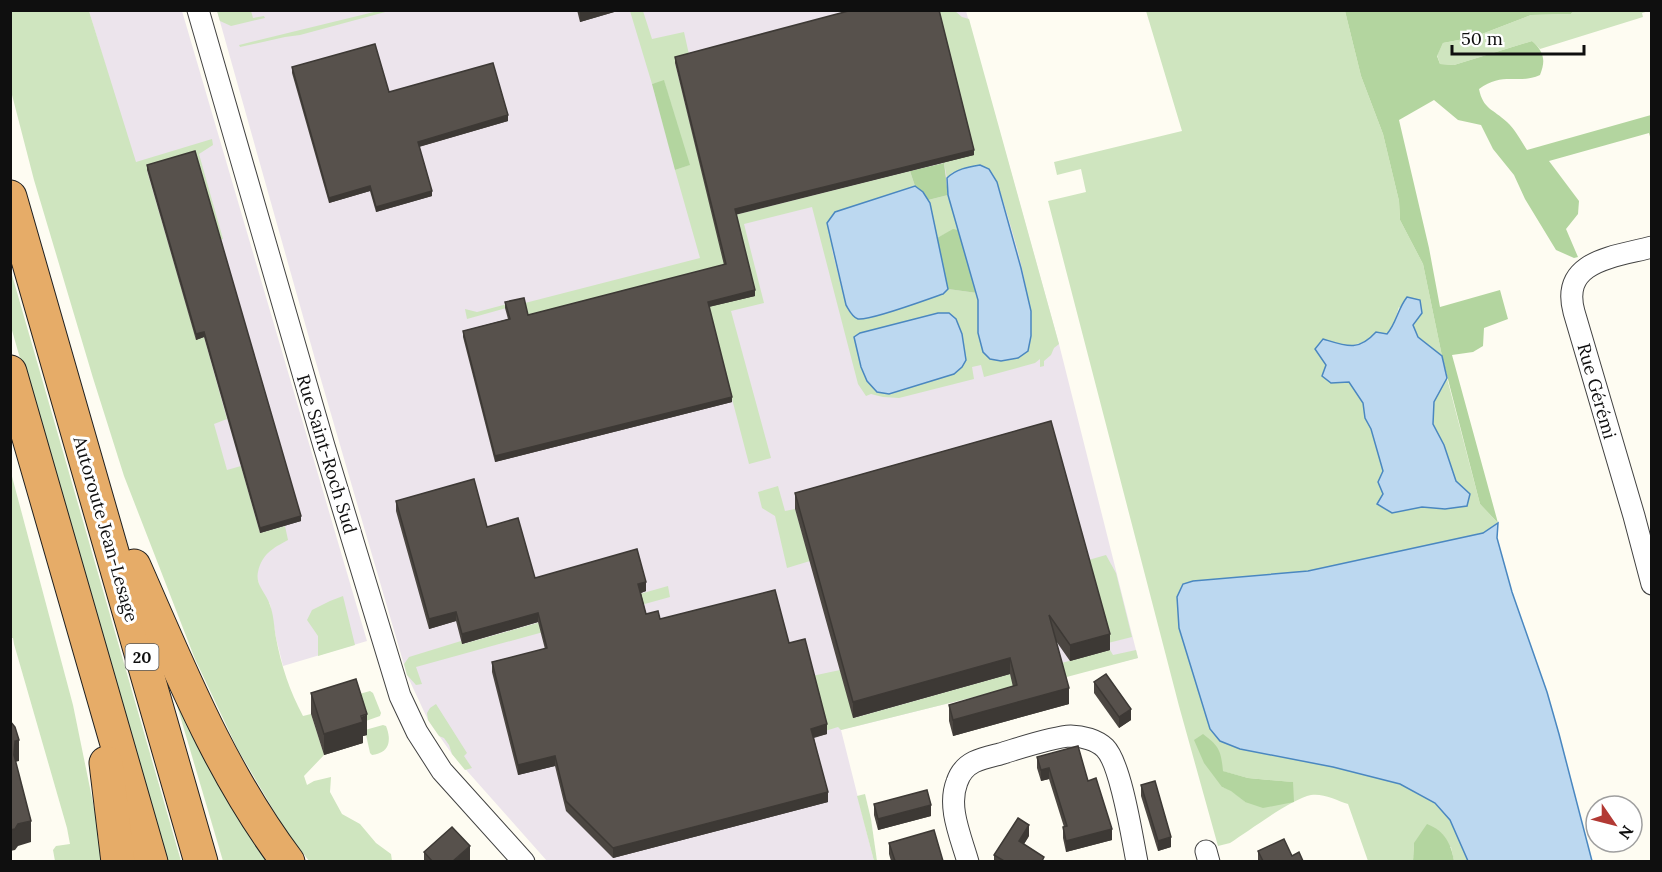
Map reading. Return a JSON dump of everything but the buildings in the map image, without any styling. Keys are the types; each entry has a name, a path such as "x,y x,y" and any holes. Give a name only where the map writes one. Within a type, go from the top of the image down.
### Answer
{"highway":[{"name":"Autoroute Jean-Lesage","path":"10,197 201,861"},
{"path":"10,372 151,861"},
{"path":"84,452 200,716 250,807 288,861"},
{"path":"96,672 118,861"}],"street":[{"name":"Rue Saint-Roch Sud","path":"198,10 321,435 400,696 417,732 442,771 524,861"},
{"name":"Rue Gérémi","path":"1652,247 1588,266 1576,279 1571,296 1652,585"},
{"path":"968,861 953,802 957,780 965,768 976,761 1028,745 1069,736 1087,739 1110,754 1117,770 1137,861"}],"shaded area":[{"path":"89,11 182,11 367,641 283,666 270,604 261,591"},
{"path":"217,11 966,11 1059,344 1138,658 841,730 874,861 547,861 452,754 428,720 407,675"}],"green space":[{"path":"1573,10 1649,11 1642,13 1643,17 1540,49 1532,41 1454,65 1440,64 1437,55 1443,43 1474,37 1531,15 1571,14"},
{"path":"10,11 89,11 136,162 212,139 213,145 199,154 223,239 219,240 147,171 196,339 204,337 227,419 214,424 227,470 241,466 260,533 285,526 288,540 265,556 258,577 271,609 278,648 290,688 303,716 311,714 324,755 304,776 307,785 331,777 330,792 342,814 360,824 376,843 391,854 392,861 309,861 284,828 237,748 195,659 124,476 34,180 11,91"},
{"path":"217,11 251,11 253,18 264,16 265,18 231,26 220,21"},
{"path":"378,11 389,11 300,35 240,47 239,45"},
{"path":"630,11 643,11 652,39 684,32 690,59 675,63 726,270 528,320 524,303 467,319 465,309 477,312 522,300 525,303 700,258 675,170 689,165 664,81 652,84"},
{"path":"938,11 955,11 969,19 1059,344 1044,361 1044,366 1040,367 1040,359 1035,363 984,377 981,365 972,367 974,379 899,398 871,394 866,396 858,384 812,207 744,224 764,303 731,311 771,458 749,464 708,307 755,295 735,215 910,171 915,186 835,212 832,250 846,305 852,315 873,317 943,294 948,289 977,293 978,333 1031,336 1024,278 1015,239 997,182 953,172 947,178 944,163","holes":["938,313 949,313 926,381 889,394 867,381 854,337 860,333"]},
{"path":"1146,11 1345,11 1361,76 1383,134 1399,201 1400,220 1423,264 1442,356 1418,337 1413,324 1399,307 1393,327 1387,334 1348,347 1326,365 1331,383 1349,381 1363,403 1365,418 1371,429 1383,471 1378,482 1392,513 1422,507 1445,509 1470,494 1456,481 1444,445 1433,424 1434,402 1447,378 1480,504 1498,523 1483,533 1308,571 1193,581 1183,584 1333,767 1400,784 1435,803 1450,820 1468,861 1454,861 1451,847 1414,843 1413,861 1368,861 1348,804 1320,795 1311,795 1293,802 1230,843 1218,846 1179,706 1048,201 1086,192 1081,169 1057,175 1054,162 1182,131","holes":["1222,771 1248,778 1292,782 1245,802 1231,790 1222,787"]},
{"path":"1345,11 1573,11 1571,14 1531,15 1474,37 1443,43 1437,56 1440,64 1454,65 1532,41 1536,45 1543,57 1540,75 1525,79 1503,79 1479,89 1486,105 1510,125 1527,150 1651,115 1651,140 1649,133 1549,161 1579,201 1578,214 1566,229 1578,257 1574,258 1556,250 1525,199 1514,175 1493,149 1481,125 1458,120 1434,100 1399,120 1429,248 1440,307 1500,290 1508,319 1484,328 1483,346 1473,352 1452,355 1498,523 1480,504 1442,356 1423,264 1400,220 1399,201 1383,134 1361,76"},
{"path":"664,80 690,165 675,170 652,84"},
{"path":"944,163 948,195 928,200 915,186 910,171"},
{"path":"948,195 958,230 937,238 928,200"},
{"path":"953,229 958,230 977,293 948,289 937,238"},
{"path":"10,268 181,861 165,861 11,327"},
{"path":"10,469 73,705 100,837 102,861 55,861 53,850 56,846 70,844 67,828 13,638 11,638"},
{"path":"778,486 785,511 795,509 810,561 787,568 775,516 762,508 758,492"},
{"path":"1106,555 1116,573 1132,637 1108,643 1085,561"},
{"path":"668,586 670,597 416,667 422,684 416,685 407,675 404,664 409,657"},
{"path":"343,596 355,645 318,656 318,636 307,620 312,610"},
{"path":"1110,650 1113,655 1136,650 1138,658 1003,694 1002,690 841,730 838,727 825,731 812,676 840,670 854,718 1010,674 1014,686 1054,665"},
{"path":"370,691 381,713 380,716 363,722 324,704"},
{"path":"173,692 274,861 223,861"},
{"path":"436,704 467,753 464,756 472,768 465,770 452,754 444,738 439,736 428,720 427,713"},
{"path":"383,725 388,731 388,745 382,752 372,755 365,730"},
{"path":"1203,734 1218,749 1223,771 1248,778 1293,782 1294,802 1263,808 1245,802 1222,787 1204,763 1194,740"},
{"path":"865,794 877,861 874,861 857,796"},
{"path":"1427,824 1443,834 1454,861 1413,861 1414,843"}],"water":[{"path":"980,165 989,169 997,182 1031,311 1031,336 1028,351 1018,358 1001,361 990,359 983,352 978,333 978,300 948,195 947,178 958,170"},
{"path":"915,186 923,192 930,203 948,289 943,294 899,309 874,317 858,319 852,315 846,305 827,223 835,212"},
{"path":"1407,297 1420,300 1422,313 1413,325 1418,337 1442,356 1447,378 1434,402 1433,424 1444,445 1456,481 1470,494 1467,506 1445,509 1422,507 1392,513 1377,504 1383,494 1378,482 1383,471 1371,429 1365,418 1363,403 1349,382 1331,383 1322,376 1326,365 1315,349 1323,339 1351,346 1363,343 1376,332 1387,334"},
{"path":"938,313 949,313 956,319 962,334 966,360 962,367 954,374 889,394 877,392 867,381 861,367 854,337 860,333"},
{"path":"1498,523 1497,538 1512,592 1547,692 1584,830 1584,854 1590,854 1592,861 1468,861 1450,820 1435,803 1400,784 1333,767 1240,749 1220,741 1210,729 1179,628 1177,597 1183,584 1193,581 1308,571 1483,533"}]}
